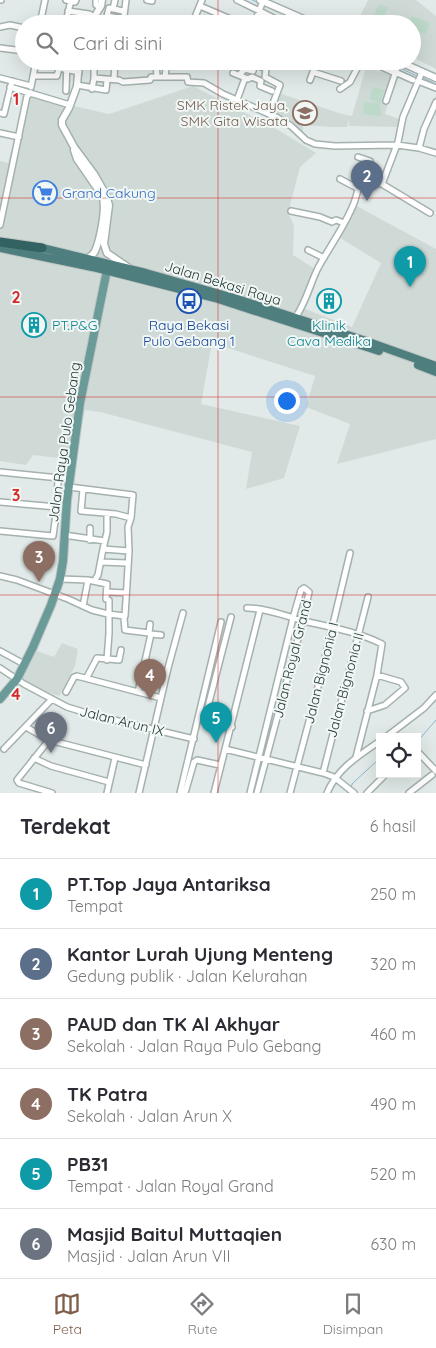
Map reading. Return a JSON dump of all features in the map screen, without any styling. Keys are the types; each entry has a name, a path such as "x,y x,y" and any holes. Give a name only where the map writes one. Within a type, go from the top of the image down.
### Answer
{"highway":[{"name":"Jalan Bekasi Raya","path":"0,238 86,259 107,267 295,318 421,364 436,372"},
{"path":"0,242 42,248"},
{"name":"Jalan Bekasi Raya","path":"0,248 131,270 421,364 436,366"}],"main road":[{"name":"Jalan Raya Pulo Gebang","path":"0,699 17,679 42,628 60,579 69,483 84,382 107,267"}],"street":[{"path":"42,15 45,0"},
{"path":"66,0 74,2 76,0"},
{"path":"68,15 70,0"},
{"path":"95,15 101,3 96,4 96,0"},
{"path":"113,9 115,0"},
{"path":"123,15 126,0"},
{"path":"237,0 261,5 289,15"},
{"path":"195,15 201,3 224,15"},
{"path":"261,5 274,15"},
{"path":"107,15 109,8 123,12"},
{"path":"68,11 91,15"},
{"path":"0,27 15,26"},
{"path":"0,48 15,50"},
{"path":"0,225 27,96 31,93 35,70"},
{"path":"34,76 56,76 58,70"},
{"path":"66,91 67,70 78,72 77,85 62,120 62,125 74,147 77,159 96,185 107,205 105,249 107,253 131,270"},
{"path":"92,89 94,70"},
{"path":"114,80 115,70"},
{"path":"157,70 157,77"},
{"path":"165,77 166,70"},
{"path":"237,100 245,70"},
{"path":"266,70 265,77 280,84 269,114"},
{"path":"340,89 350,82 356,70"},
{"path":"390,70 418,77 436,78"},
{"path":"408,70 436,88"},
{"path":"310,80 313,72 341,81"},
{"path":"386,101 395,72"},
{"path":"233,73 250,79 252,77 260,82 260,86 272,91"},
{"path":"94,78 121,80 123,82 150,80 151,77 187,77 188,82 204,83 285,122 306,140 314,144 335,146 397,145 420,148 436,153"},
{"path":"382,184 397,145 403,117 418,77"},
{"path":"0,78 31,86"},
{"path":"77,85 106,90 107,80"},
{"path":"0,113 4,114 12,81"},
{"path":"10,87 70,105"},
{"path":"420,148 424,129 436,102"},
{"path":"0,133 19,136"},
{"path":"295,318 324,258 344,223 362,182 366,180 370,161 358,157"},
{"path":"340,179 359,188"},
{"path":"366,180 382,184 430,213"},
{"path":"86,259 95,251 107,205"},
{"path":"291,211 320,217 332,222 336,220 344,223"},
{"path":"308,250 324,258"},
{"path":"0,472 58,478 83,489 132,494 134,496 128,527 129,551 125,616 108,614 11,578 0,576"},
{"path":"0,531 52,536 57,507 58,478"},
{"path":"83,489 81,511 131,518"},
{"path":"0,502 57,507"},
{"path":"95,580 105,541 107,514"},
{"path":"90,528 90,540"},
{"path":"64,535 105,541"},
{"path":"103,549 129,551"},
{"name":"Jalan Bignonia I","path":"290,793 333,628 350,553"},
{"path":"101,562 127,563"},
{"path":"60,579 95,580 97,583 107,584 106,599 109,600 107,660"},
{"path":"83,606 88,580"},
{"name":"Jalan Royal Grand","path":"250,793 293,618 301,590 304,588 309,592 303,620 257,793"},
{"path":"107,592 126,593"},
{"name":"Jalan Bignonia II","path":"323,773 368,597"},
{"path":"247,608 303,620 359,635 382,644 377,675 356,757"},
{"path":"214,793 260,610"},
{"path":"139,793 183,613"},
{"path":"231,617 205,718 210,722 232,727"},
{"path":"124,618 125,630 161,635"},
{"path":"180,793 221,622"},
{"path":"138,692 150,634 150,624"},
{"path":"0,650 24,664"},
{"path":"87,677 97,658 120,660 121,650"},
{"name":"Jalan Arun IX","path":"0,668 24,684 82,712 194,739"},
{"path":"367,711 385,704 404,688 401,682 377,675"},
{"path":"66,692 75,676 87,677 161,698"},
{"path":"391,733 412,718 436,695"},
{"path":"4,749 52,699"},
{"path":"26,727 49,740 146,765"},
{"path":"49,740 18,776 17,780 19,783 37,791 52,793"},
{"path":"327,793 334,777 356,757 376,744"},
{"path":"225,749 323,773 334,777 354,793"},
{"path":"409,793 434,773 421,756"},
{"path":"34,758 51,766 109,782"},
{"path":"106,793 115,758"},
{"path":"185,793 194,762 197,760 220,765"},
{"path":"367,793 382,778"}],"shaded area":[{"path":"368,0 416,0 436,16 436,69 421,62 421,15 360,15"},
{"path":"365,70 375,70 396,77 385,114 402,120 400,127 349,126 349,119 347,127 303,125 303,132 288,119 272,112 279,93 352,116"},
{"path":"193,86 278,130 316,153 300,167 288,213 294,225 293,255 315,269 300,307 352,327 381,263 337,236 353,204 436,249 436,439 337,464 350,424 306,407 315,376 212,343 201,404 300,426 284,478 246,489 252,452 100,412 85,410 75,460 33,455 26,465 0,461 0,161 8,163 25,95 109,114"},
{"path":"62,643 78,649 75,666 59,696 20,678 34,650 54,657"}],"green space":[{"path":"379,4 388,8 384,15 374,15"},
{"path":"421,20 430,23 425,34 421,32"},
{"path":"373,87 385,90 380,103 369,99"},
{"path":"364,102 380,103 381,116 363,114"}],"waterway":[{"path":"252,0 259,3"},
{"path":"283,13 287,15"},
{"path":"404,70 417,76"},
{"path":"421,77 436,84"},
{"path":"421,737 436,720"},
{"path":"350,788 376,762"}],"place":[{"name":"SMK Ristek Jaya, SMK Gita Wisata","path":"305,113"},
{"name":"Grand Cakung","path":"45,193"},
{"name":"Kantor Lurah Ujung Menteng","path":"367,201"},
{"name":"PT.Top Jaya Antariksa","path":"410,287"},
{"name":"Raya Bekasi Pulo Gebang 1","path":"189,301"},
{"name":"Klinik Cava Medika","path":"329,301"},
{"name":"PT.P&G","path":"34,325"},
{"name":"PAUD dan TK Al Akhyar","path":"39,582"},
{"name":"TK Patra","path":"150,700"},
{"name":"PB31","path":"216,743"},
{"name":"Masjid Baitul Muttaqien","path":"51,753"}]}
